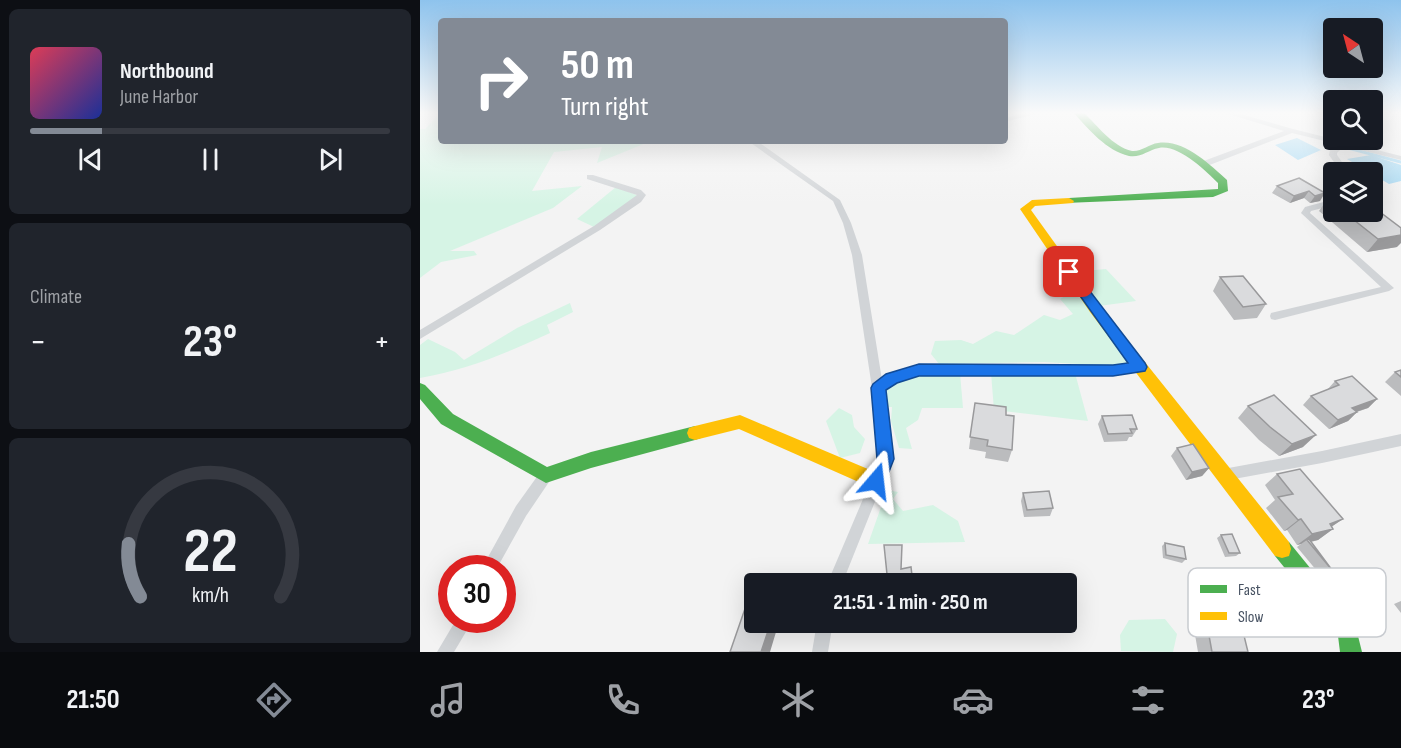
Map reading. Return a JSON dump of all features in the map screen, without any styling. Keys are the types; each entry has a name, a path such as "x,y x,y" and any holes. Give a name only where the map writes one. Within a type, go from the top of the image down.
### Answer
{"street":[{"path":"1116,143 1127,152 1139,153 1165,145 1204,164 1223,182 1223,190 1213,194 1040,202 1032,203 1025,209 1095,309 1298,568"},
{"path":"1204,164 1258,143"},
{"path":"757,144 829,194 840,207 857,255 878,388 886,459 838,573"},
{"path":"1370,150 1401,158"},
{"path":"420,335 597,228 642,195 590,177"},
{"path":"1275,316 1389,288 1305,213 1308,209 1323,205"},
{"path":"878,388 892,378 919,370 1113,371 1140,367"},
{"path":"420,389 447,419 546,475"},
{"path":"496,555 521,511 546,475 577,463 668,441 723,424 740,422 876,481"},
{"path":"1223,475 1401,440"},
{"path":"445,652 457,633"},
{"path":"820,652 823,633"},
{"path":"1348,637 1351,652"}],"green space":[{"path":"420,143 644,144 597,163 602,147 554,152 532,191 582,186 553,208 450,251 474,251 477,255 441,262 420,278"},
{"path":"616,187 639,196 594,227 577,219"},
{"path":"1106,269 1136,301 1099,306 1074,272"},
{"path":"1067,295 1082,298 1126,356 1127,364 1113,366 1044,362 939,364 931,354 935,341 961,340 973,344 996,331 1014,335 1044,315 1060,320 1073,314 1060,299"},
{"path":"570,303 573,312 547,325 550,333 486,360 420,378 420,345 428,339 455,352 464,360 517,328"},
{"path":"960,373 963,408 922,408 918,420 906,428 912,449 899,448 891,421 892,407 887,407 888,388 893,382 910,376"},
{"path":"991,373 1075,373 1088,421 994,410"},
{"path":"839,408 852,415 854,427 865,439 860,453 840,458 826,421"},
{"path":"887,490 898,492 893,499 903,511 933,505 958,521 965,542 868,544"},
{"path":"1165,619 1177,634 1173,652 1121,651 1120,635 1129,620"}],"water":[{"path":"1308,143 1321,150 1298,160 1275,145"},
{"path":"1371,155 1401,165 1401,181 1389,184 1383,180 1383,162 1352,162 1347,159"}],"building":[{"path":"1299,178 1323,194 1315,196 1309,191 1294,196 1277,186"},
{"path":"1383,214 1401,228 1401,235 1378,239 1357,222 1383,222"},
{"path":"1243,276 1266,304 1243,307 1220,277"},
{"path":"1352,376 1377,399 1352,408 1357,412 1338,420 1311,396 1339,385 1335,381"},
{"path":"1274,395 1316,435 1292,444 1248,406"},
{"path":"975,403 1006,407 1006,415 1014,416 1012,450 987,446 988,440 970,437"},
{"path":"1132,415 1137,429 1130,429 1132,433 1108,434 1102,416"},
{"path":"1193,444 1209,468 1192,472 1177,448"},
{"path":"1300,469 1343,519 1330,524 1333,529 1312,534 1301,519 1298,520 1278,497 1293,494 1277,474"},
{"path":"1049,491 1053,508 1027,510 1023,493"},
{"path":"1232,534 1240,553 1229,553 1221,535"},
{"path":"1309,539 1331,568 1330,568 1307,540"},
{"path":"1165,543 1184,547 1186,559 1166,555"},
{"path":"884,545 902,545 901,569 911,567 912,573 887,573"},
{"path":"744,611 744,633 767,633 761,652 730,652"},
{"path":"1209,637 1244,637 1248,652 1212,652"}],"waterway":[{"path":"1356,150 1401,162"}],"traffic: fast":[{"path":"1069,201 1213,194 1223,191 1223,182 1202,164 1176,148 1160,145 1133,154 1112,143"},
{"path":"420,389 447,419 546,475 591,460 695,433"},
{"path":"1282,549 1297,568"},
{"path":"1348,637 1351,652"}],"traffic: slow":[{"path":"1069,201 1032,203 1025,209 1095,309 1282,549"},
{"path":"695,433 740,422 876,481"}],"route":[{"path":"876,481 886,459 878,388 901,374 919,370 1113,371 1140,367 1069,272"}]}
